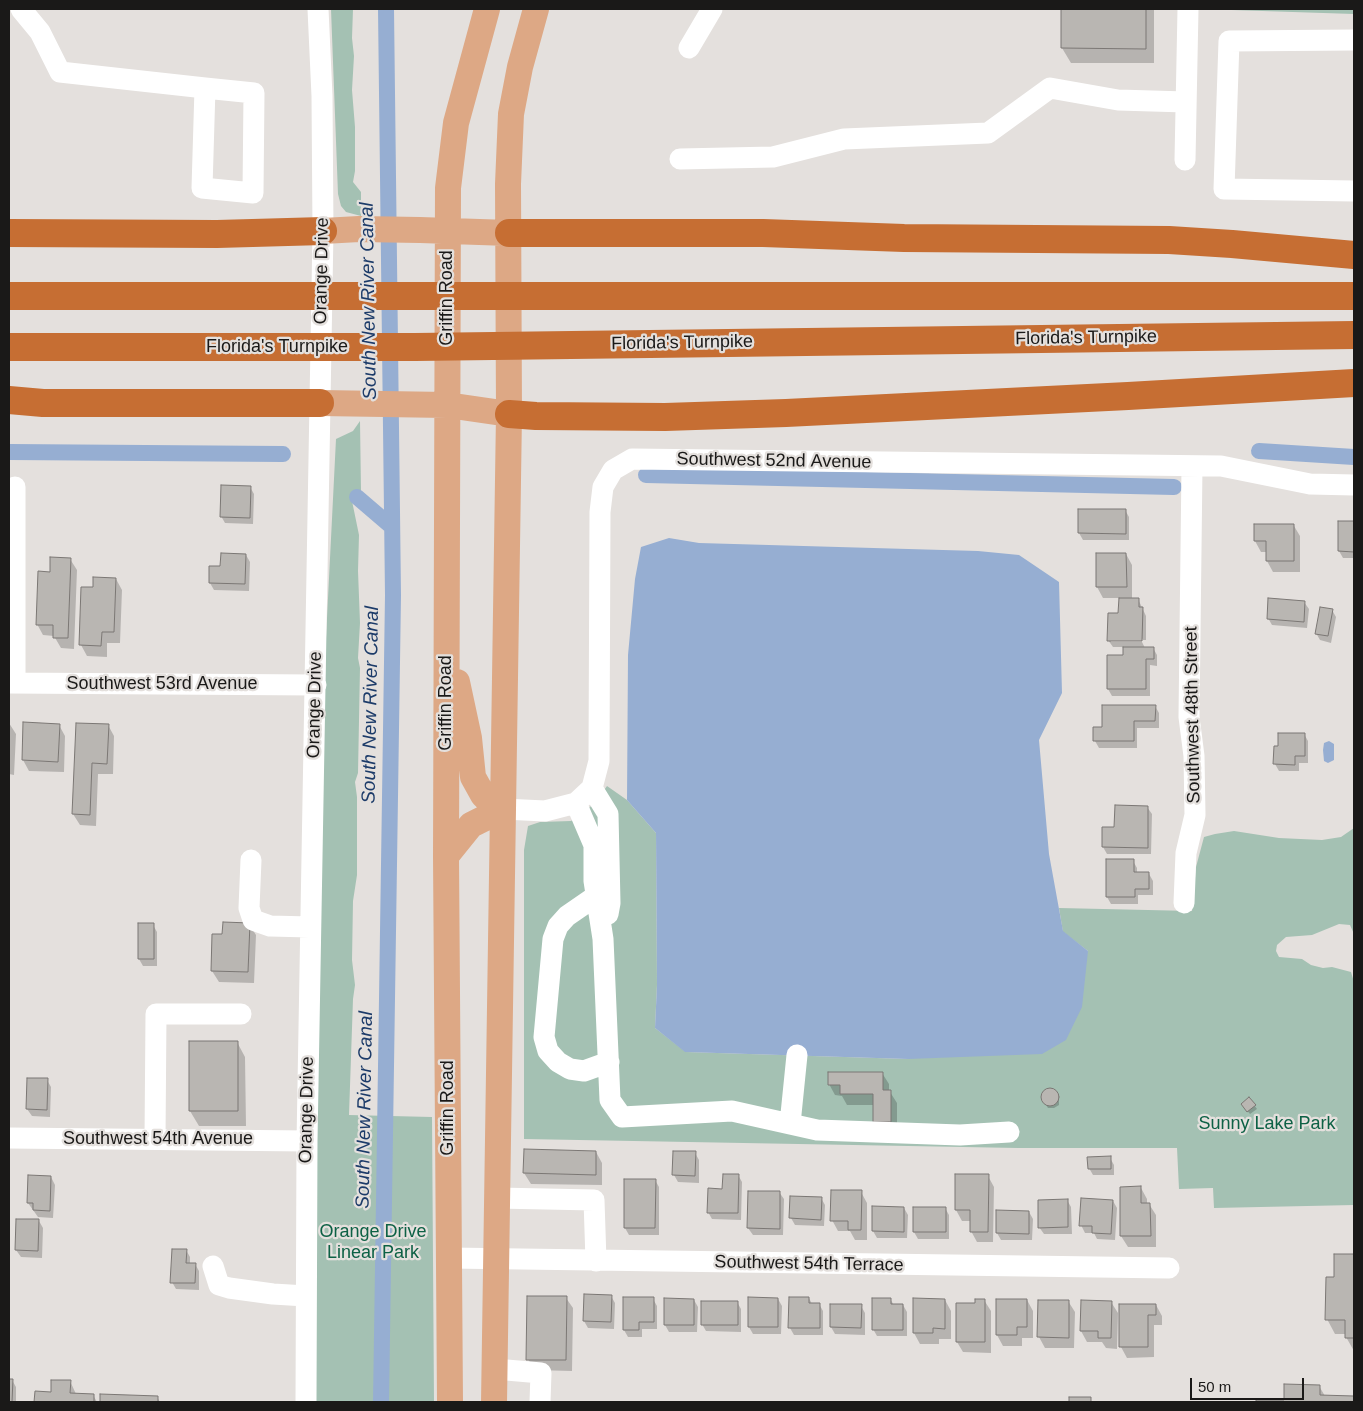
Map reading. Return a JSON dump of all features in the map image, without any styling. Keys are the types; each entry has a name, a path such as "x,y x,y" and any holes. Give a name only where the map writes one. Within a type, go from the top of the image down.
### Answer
{"highway":[{"path":"9,232 217,234 323,231"},
{"path":"509,233 763,233 904,238 1169,240 1354,255"},
{"path":"9,296 1354,296"},
{"name":"Florida's Turnpike","path":"9,347 415,347 1354,335"},
{"path":"509,414 665,417 777,414 1138,396 1354,382"},
{"path":"9,400 43,403 320,404"}],"main road":[{"name":"Griffin Road","path":"450,1402 446,856 449,181 456,123 487,9"},
{"path":"494,1402 509,414 508,184 511,114 520,67 536,9"},
{"path":"323,231 359,229 509,233"},
{"path":"320,404 420,403 509,414"},
{"path":"446,629 469,738 473,777 483,795 490,802 503,809"},
{"path":"446,856 471,825 503,809"}],"street":[{"path":"21,9 40,32 60,72 254,93 253,193 202,188 205,88"},
{"name":"Orange Drive","path":"306,1402 310,927 323,231 322,96 318,9"},
{"path":"689,48 712,9"},
{"path":"1185,160 1188,9"},
{"path":"1354,40 1229,41 1224,189 1354,190"},
{"path":"680,158 773,157 844,139 988,133 1050,88 1118,100 1186,102"},
{"name":"Southwest 52nd Avenue","path":"592,788 599,761 600,512 603,487 613,470 632,459 1221,466 1310,484 1354,485"},
{"name":"Southwest 48th Street","path":"1184,903 1186,853 1195,815 1194,756 1189,717 1192,466"},
{"path":"12,683 16,487"},
{"name":"Southwest 53rd Avenue","path":"12,683 316,685"},
{"path":"503,809 545,811 576,803 592,788 608,814 610,903 603,939"},
{"path":"576,803 594,845 594,881 603,939 610,1100 622,1117 732,1111 817,1130 960,1135 1009,1132"},
{"path":"251,860 249,908 253,920 270,926 310,927"},
{"path":"596,896 567,916 558,926 553,939 544,1036 548,1050 558,1062 570,1068 584,1071 609,1062"},
{"path":"155,1140 156,1014 241,1014"},
{"path":"790,1124 797,1055"},
{"name":"Southwest 54th Avenue","path":"9,1138 307,1141"},
{"path":"497,1198 594,1200 596,1261"},
{"name":"Southwest 54th Terrace","path":"449,1258 1169,1268"},
{"path":"213,1266 219,1285 224,1287 274,1294 306,1296"},
{"path":"495,1369 540,1373 540,1402"}],"green space":[{"path":"331,9 353,9 352,38 354,56 352,90 355,127 355,171 353,182 361,192 361,216 346,212 341,206 338,194"},
{"path":"1201,9 1354,9 1354,14"},
{"name":"Orange Drive Linear Park","path":"360,421 361,492 352,501 359,535 360,623 358,658 360,668 358,773 355,782 357,797 357,875 353,901 352,960 355,985 349,1115 432,1117 434,1402 314,1402 313,1218 326,638 336,439 353,431"},
{"name":"Sunny Lake Park","path":"607,786 627,800 656,833 657,985 655,1028 686,1052 908,1059 1088,951 1063,932 1059,908 1192,911 1196,867 1204,837 1234,831 1279,838 1322,840 1341,837 1354,828 1354,934 1350,925 1339,924 1312,935 1286,937 1277,945 1276,951 1279,957 1302,959 1311,965 1323,968 1332,967 1351,972 1354,982 1354,1205 1214,1208 1213,1188 1179,1189 1177,1148 1018,1148 524,1139 524,850 528,826 540,822 571,821 594,804"}],"water":[{"path":"669,538 699,543 978,551 1019,555 1059,582 1062,693 1039,740 1049,854 1063,931 1088,951 1082,1007 1066,1040 1042,1054 908,1059 685,1052 655,1028 657,985 656,833 627,800 628,655 635,579 641,547"},
{"path":"1329,741 1334,744 1334,760 1328,763 1324,761 1323,750 1324,743"}],"building":[{"path":"1061,9 1146,9 1146,49 1061,48"},
{"path":"221,485 251,486 250,518 220,517"},
{"path":"1078,509 1126,509 1126,534 1078,533"},
{"path":"1338,521 1354,521 1354,552 1338,551"},
{"path":"1254,524 1294,524 1294,561 1266,561 1266,541 1254,541"},
{"path":"221,553 246,554 245,584 209,583 209,566 220,566"},
{"path":"1096,553 1126,553 1127,587 1096,587"},
{"path":"50,557 71,558 68,638 53,638 53,625 36,625 38,571 50,572"},
{"path":"93,577 116,578 114,632 102,632 101,646 79,645 81,587 93,587"},
{"path":"1119,598 1139,598 1139,607 1143,607 1142,641 1107,641 1108,613 1118,613"},
{"path":"1268,598 1305,601 1304,622 1267,619"},
{"path":"1320,607 1333,609 1328,636 1315,634"},
{"path":"1123,647 1154,647 1154,659 1146,659 1146,689 1107,689 1107,655 1123,655"},
{"path":"1102,705 1156,705 1155,721 1134,721 1134,741 1093,741 1093,727 1102,727"},
{"path":"23,722 60,724 58,762 22,760"},
{"path":"76,723 109,724 107,764 92,763 90,815 72,814"},
{"path":"1278,733 1305,733 1305,756 1295,756 1295,765 1273,764 1274,746 1278,746"},
{"path":"1115,805 1148,806 1148,848 1102,847 1102,827 1114,827"},
{"path":"1106,859 1134,859 1134,872 1149,872 1149,889 1135,889 1135,897 1106,897"},
{"path":"223,922 250,923 248,972 211,971 212,934 222,934"},
{"path":"138,923 154,923 154,959 138,959"},
{"path":"189,1041 238,1041 238,1111 189,1111"},
{"path":"828,1072 883,1072 883,1090 891,1090 891,1122 873,1122 873,1094 840,1094 840,1085 828,1085"},
{"path":"27,1078 48,1078 47,1110 26,1109"},
{"path":"1050,1088 1056,1091 1059,1097 1056,1103 1050,1106 1044,1103 1041,1097 1044,1091"},
{"path":"1249,1097 1256,1105 1247,1112 1241,1104"},
{"path":"524,1149 596,1151 596,1175 523,1173"},
{"path":"673,1151 696,1151 695,1176 672,1175"},
{"path":"1111,1156 1111,1169 1088,1169 1087,1157"},
{"path":"723,1174 739,1174 738,1213 707,1213 708,1188 722,1189"},
{"path":"955,1174 989,1174 988,1232 970,1232 970,1210 955,1210"},
{"path":"28,1175 51,1176 50,1211 33,1210 33,1203 27,1203"},
{"path":"624,1179 656,1179 655,1228 624,1228"},
{"path":"1141,1186 1141,1203 1150,1203 1151,1236 1120,1236 1120,1187"},
{"path":"831,1190 862,1190 861,1230 848,1230 848,1221 830,1221"},
{"path":"748,1191 780,1191 780,1229 747,1228"},
{"path":"790,1196 822,1197 821,1220 789,1218"},
{"path":"1081,1198 1113,1200 1111,1234 1092,1233 1092,1226 1079,1226"},
{"path":"1068,1199 1068,1227 1038,1228 1038,1200"},
{"path":"872,1206 904,1207 904,1232 872,1231"},
{"path":"913,1207 946,1207 946,1232 913,1232"},
{"path":"996,1210 1029,1211 1029,1234 996,1233"},
{"path":"16,1219 39,1219 38,1251 15,1250"},
{"path":"172,1249 187,1249 186,1263 196,1263 195,1283 170,1283"},
{"path":"1334,1254 1354,1254 1354,1338 1345,1338 1345,1320 1325,1320 1326,1277 1334,1277"},
{"path":"584,1294 612,1295 611,1322 583,1321"},
{"path":"527,1296 567,1296 566,1360 526,1360"},
{"path":"623,1297 654,1297 654,1322 639,1322 639,1330 623,1330"},
{"path":"748,1297 778,1298 778,1327 748,1327"},
{"path":"789,1297 809,1297 809,1303 820,1303 820,1328 788,1328"},
{"path":"664,1298 694,1299 694,1325 664,1325"},
{"path":"872,1298 891,1298 891,1304 903,1304 903,1330 872,1330"},
{"path":"913,1298 945,1299 945,1329 933,1328 933,1333 913,1333"},
{"path":"975,1299 985,1299 985,1342 956,1342 956,1303 975,1303"},
{"path":"996,1299 1027,1299 1027,1327 1017,1327 1017,1335 996,1335"},
{"path":"1038,1300 1069,1300 1069,1338 1037,1337"},
{"path":"1081,1300 1112,1301 1111,1338 1098,1338 1098,1331 1080,1331"},
{"path":"701,1301 738,1301 738,1325 701,1325"},
{"path":"830,1304 862,1304 861,1328 830,1327"},
{"path":"1119,1304 1156,1304 1156,1315 1148,1315 1148,1347 1119,1347"},
{"path":"9,1379 13,1379 12,1402 9,1402"},
{"path":"51,1380 71,1380 70,1393 94,1394 94,1402 34,1402 35,1391 51,1392"},
{"path":"1284,1384 1320,1385 1320,1395 1354,1396 1354,1402 1256,1402 1256,1400 1284,1400"},
{"path":"100,1394 158,1396 158,1402 100,1402"},
{"path":"1069,1397 1091,1397 1091,1402 1069,1402"}],"waterway":[{"name":"South New River Canal","path":"381,1402 393,595 386,9"},
{"path":"1259,451 1354,457"},
{"path":"9,452 283,454"},
{"path":"646,475 1174,487"},
{"path":"357,497 392,527"}]}
